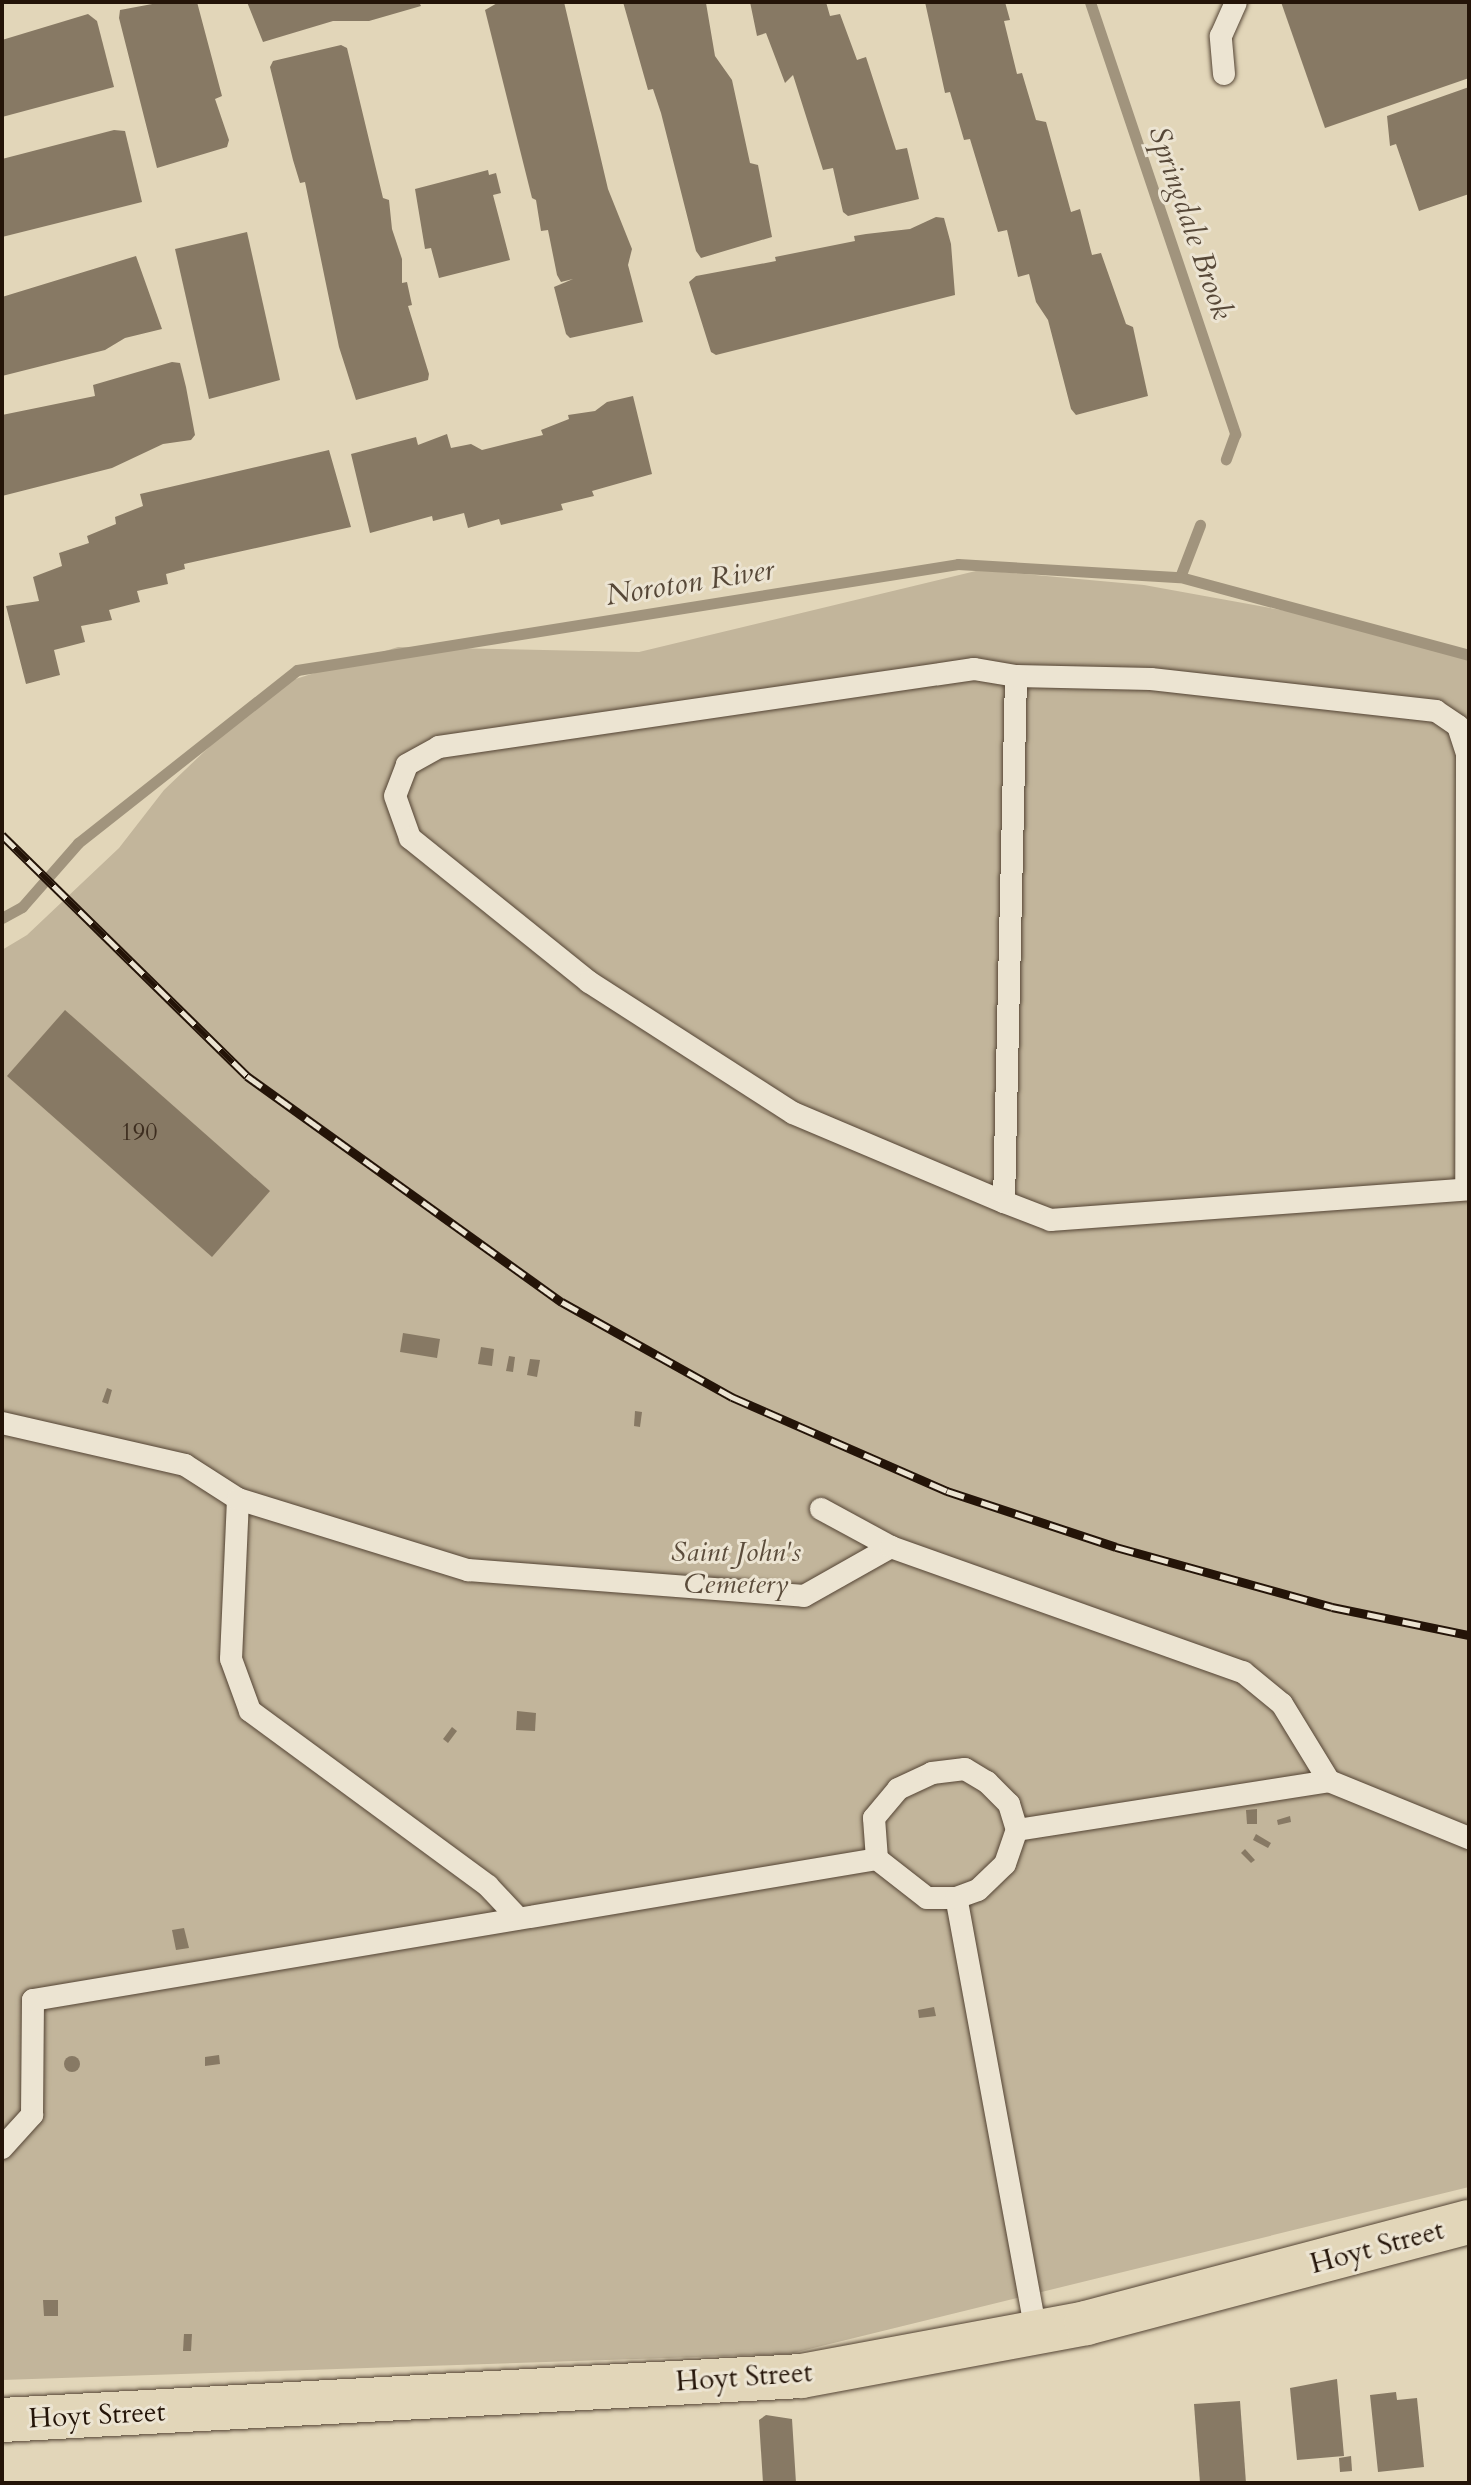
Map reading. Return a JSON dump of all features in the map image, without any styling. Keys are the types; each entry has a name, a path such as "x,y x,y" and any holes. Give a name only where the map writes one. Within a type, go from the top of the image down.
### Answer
{"main road":[{"name":"Hoyt Street","path":"2,2420 801,2376 1036,2332 1155,2306 1469,2222"}],"lane":[{"path":"1224,74 1221,36 1236,2"},
{"path":"974,669 1016,676 1151,679 1436,711 1458,726 1467,754 1468,1189 1051,1220 793,1113 589,982 410,838 395,796 407,765 439,747 974,669"},
{"path":"1004,1202 1016,676"},
{"path":"2,1423 185,1465 238,1499 468,1570 804,1596 891,1547"},
{"path":"238,1499 231,1659 250,1711 488,1886 518,1918"},
{"path":"821,1509 891,1547 1243,1672 1282,1704 1329,1781"},
{"path":"2,2148 32,2115 33,2000 877,1859 927,1898 956,1898 978,1890 1005,1864 1017,1830 1009,1804 987,1782 965,1769 932,1773 898,1789 874,1818 877,1859"},
{"path":"1017,1830 1329,1781 1469,1838"},
{"path":"956,1898 1036,2332"}],"green space":[{"name":"Saint John's Cemetery","path":"980,570 1144,585 1397,631 1469,655 1469,2187 789,2354 2,2380 2,950 27,935 119,848 164,790 273,686 398,647 639,652"}],"building":[{"path":"163,2 197,2 222,96 215,99 229,140 227,147 157,168 119,18 120,10"},
{"path":"247,2 419,2 421,6 369,21 333,21 263,42"},
{"path":"499,2 564,2 608,189 632,249 628,265 643,322 570,338 566,334 554,287 573,279 561,282 557,275 548,230 541,231 536,200 532,198 485,10"},
{"path":"623,2 706,3 715,56 732,80 750,163 758,165 772,237 701,258 696,251 661,113 653,89 648,90"},
{"path":"750,2 826,2 830,16 840,14 857,60 866,57 896,150 907,148 919,199 848,216 843,212 833,168 823,170 793,75 785,83 766,33 757,36"},
{"path":"925,2 1005,2 1010,20 1004,21 1017,74 1022,73 1036,120 1046,122 1071,212 1080,209 1092,255 1101,253 1126,324 1133,327 1148,396 1076,415 1071,409 1048,320 1036,302 1029,274 1018,277 1007,230 998,232 970,139 964,140 950,92 945,93"},
{"path":"1281,2 1469,2 1469,78 1325,128"},
{"path":"88,14 97,21 114,87 2,117 2,40"},
{"path":"341,45 347,48 383,198 389,200 392,229 402,259 402,283 407,282 412,305 408,306 429,374 428,380 356,400 339,347 305,182 300,183 293,160 270,67 273,61"},
{"path":"1469,87 1469,194 1419,211 1396,144 1390,146 1387,116"},
{"path":"114,130 125,131 142,202 2,237 2,159"},
{"path":"488,170 489,175 496,173 501,193 493,195 510,260 439,278 431,248 425,249 415,189"},
{"path":"936,217 944,218 951,244 955,295 716,355 711,352 689,282 696,276 776,261 775,257 855,241 854,236 910,229"},
{"path":"247,232 280,380 209,399 175,249"},
{"path":"136,256 162,329 125,338 105,350 2,376 2,297"},
{"path":"172,362 180,363 186,387 195,435 191,440 163,444 112,468 2,496 2,415 95,396 93,385"},
{"path":"633,396 652,474 592,491 594,496 561,504 563,510 501,525 499,519 468,528 464,513 433,521 432,516 370,533 351,454 416,437 418,445 447,434 451,448 471,444 482,450 543,435 541,430 569,419 568,415 595,411 607,402"},
{"path":"329,450 351,527 184,564 185,569 166,574 168,584 137,591 140,602 109,610 112,620 81,626 85,642 54,650 60,675 26,684 6,606 39,601 33,577 62,566 59,553 89,543 87,536 116,524 115,517 143,506 140,494"},
{"path":"65,1010 270,1191 212,1257 7,1076"},
{"path":"403,1333 440,1339 437,1358 400,1352"},
{"path":"481,1347 494,1349 492,1366 478,1364"},
{"path":"509,1356 515,1357 513,1372 506,1371"},
{"path":"530,1359 540,1360 537,1377 527,1375"},
{"path":"107,1388 112,1390 108,1404 102,1402"},
{"path":"635,1411 642,1412 640,1427 634,1426"},
{"path":"517,1711 536,1713 535,1731 516,1730"},
{"path":"452,1727 457,1731 448,1743 443,1739"},
{"path":"1257,1809 1257,1824 1247,1824 1246,1810"},
{"path":"1290,1816 1291,1822 1278,1825 1277,1820"},
{"path":"1256,1834 1271,1843 1268,1848 1253,1840"},
{"path":"1245,1849 1255,1860 1251,1863 1241,1853"},
{"path":"184,1928 189,1948 176,1950 172,1930"},
{"path":"934,2007 936,2016 919,2018 918,2010"},
{"path":"219,2055 220,2064 205,2066 205,2057"},
{"path":"72,2056 80,2064 72,2072 64,2064"},
{"path":"43,2300 58,2300 58,2316 44,2316"},
{"path":"184,2334 192,2334 191,2351 183,2351"},
{"path":"1337,2379 1344,2456 1297,2460 1290,2388"},
{"path":"1396,2392 1397,2400 1417,2398 1424,2467 1378,2472 1370,2395"},
{"path":"1240,2401 1246,2483 1200,2483 1194,2404"},
{"path":"766,2415 792,2419 796,2483 763,2483 759,2420"},
{"path":"1351,2456 1352,2471 1340,2472 1339,2458"}],"waterway":[{"name":"Springdale Brook","path":"1090,2 1235,434 1226,459"},
{"name":"Springdale Brook","path":"1180,577 1200,525"},
{"name":"Noroton River","path":"2,918 22,907 78,843 297,670 958,564 1180,577 1469,655"}],"railway":[{"path":"2,835 247,1076 562,1302 732,1397 947,1491 1116,1547 1332,1607 1469,1635"}]}
